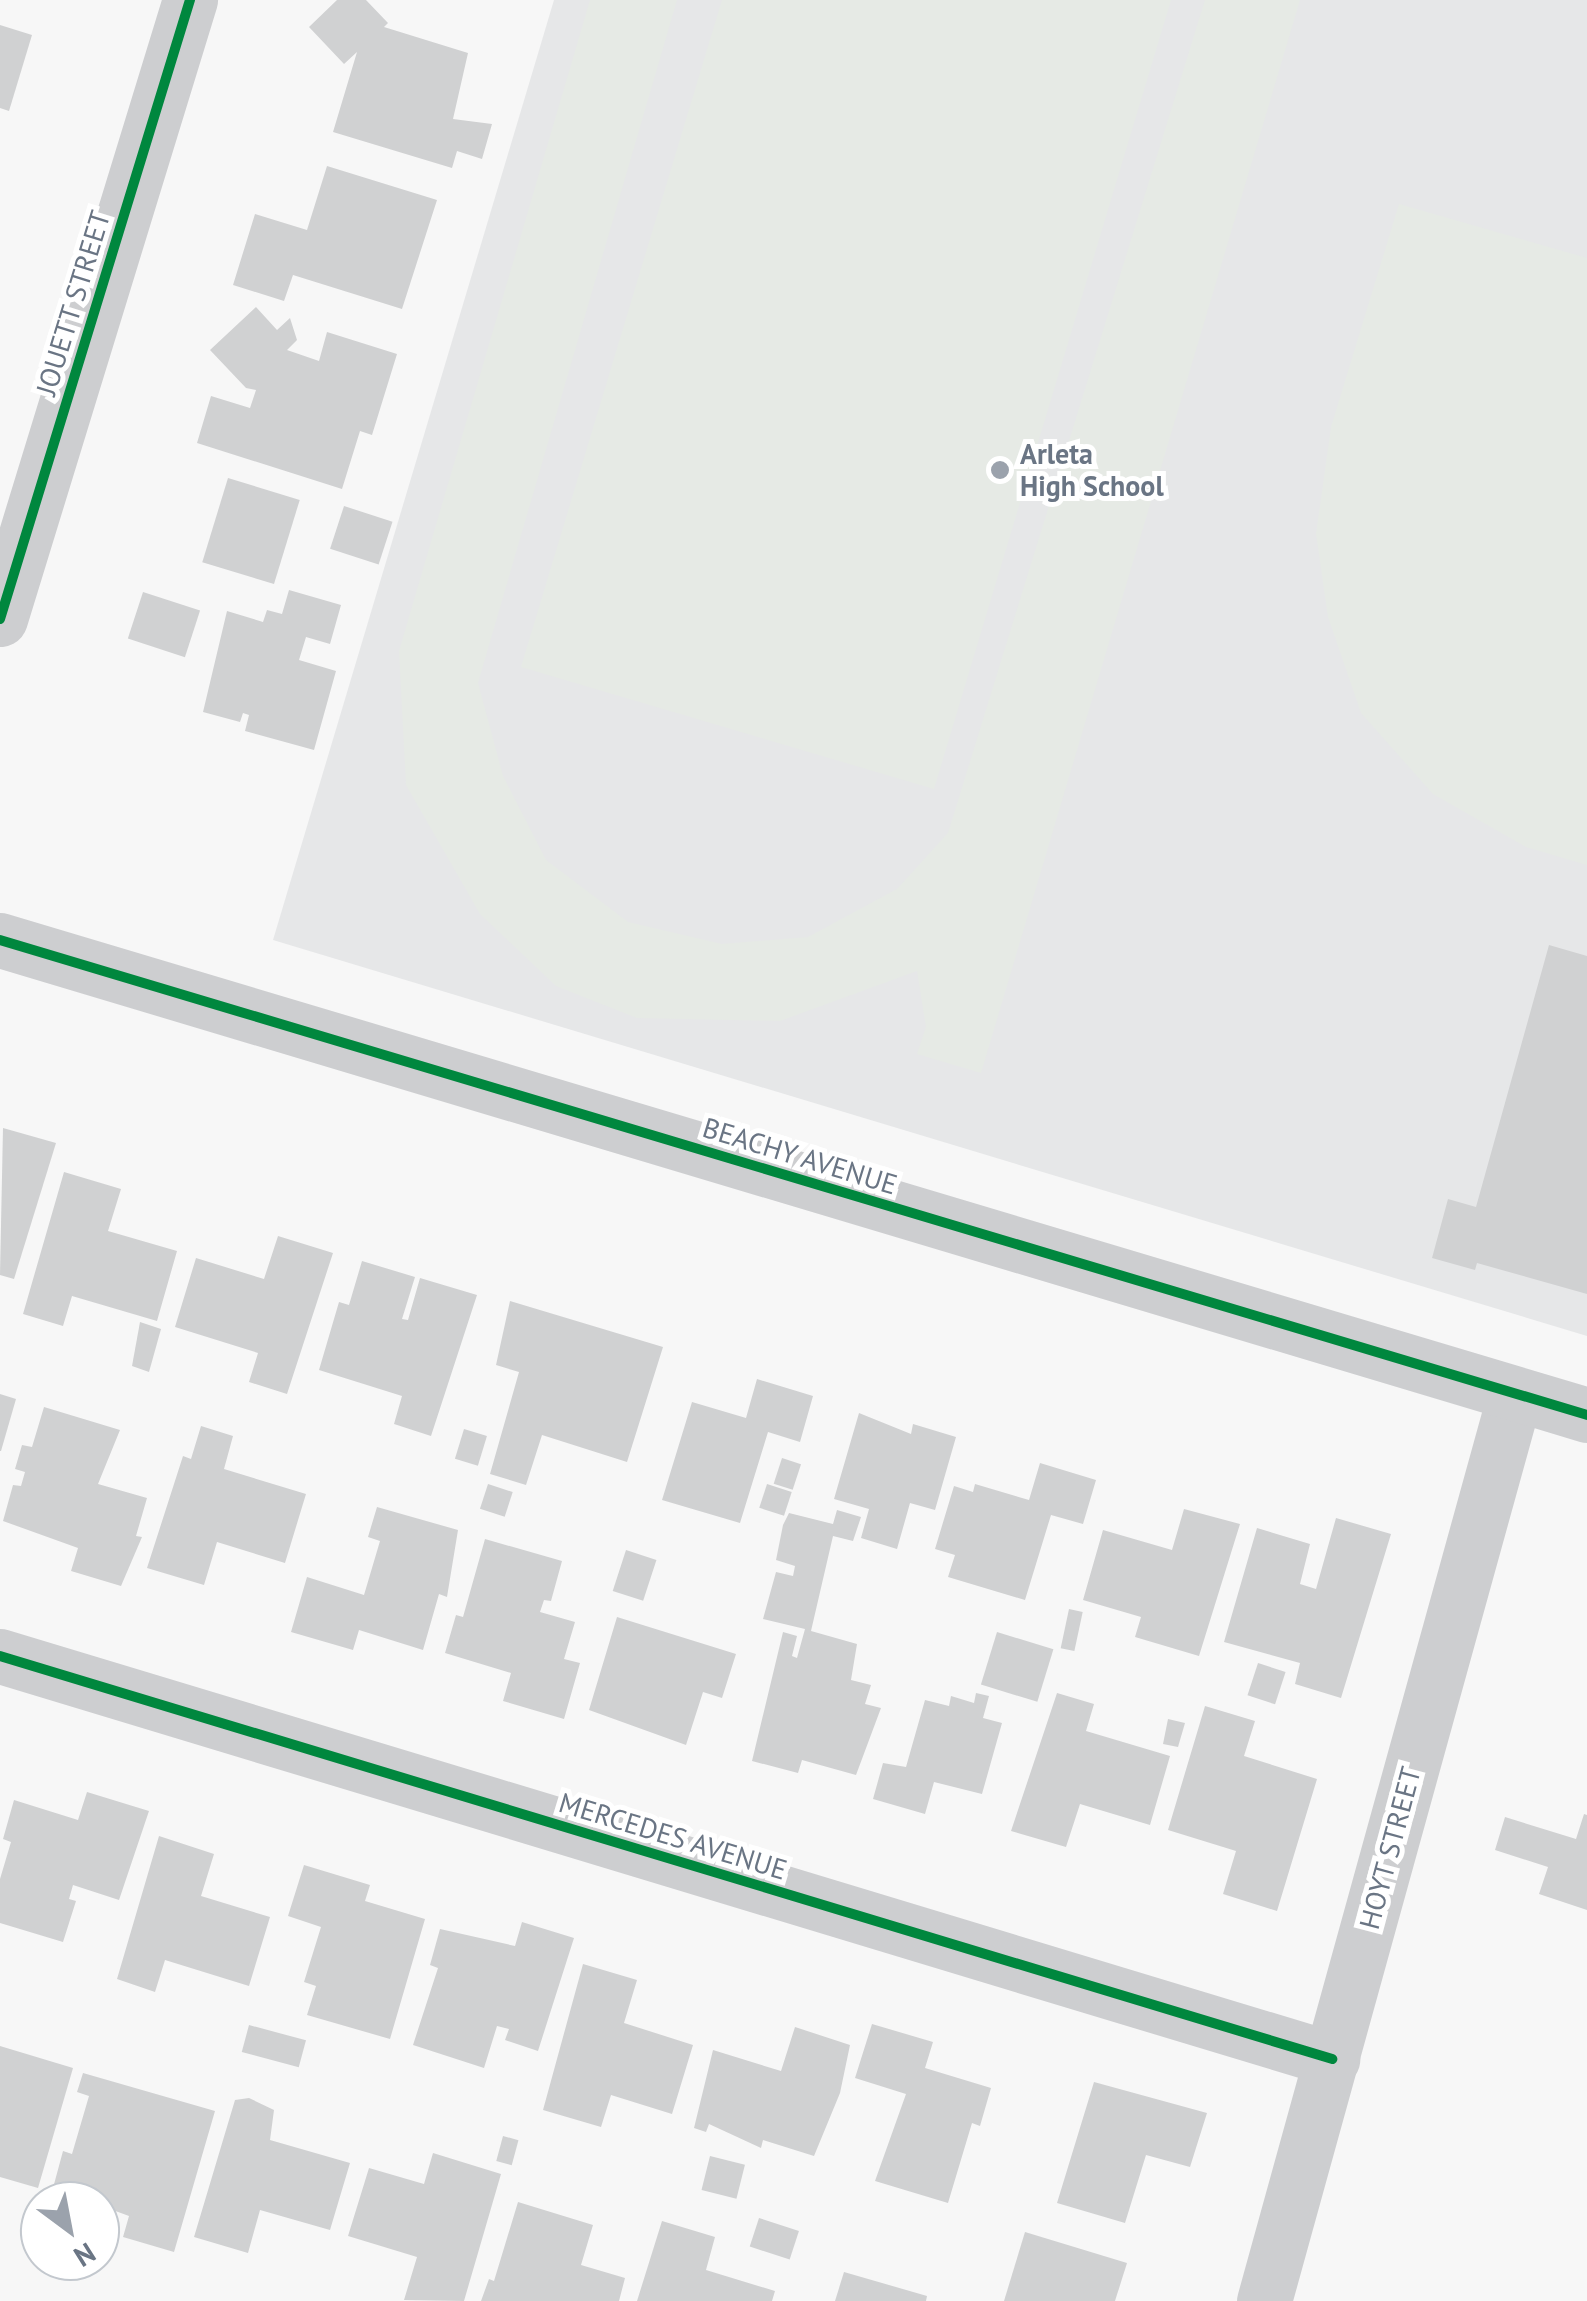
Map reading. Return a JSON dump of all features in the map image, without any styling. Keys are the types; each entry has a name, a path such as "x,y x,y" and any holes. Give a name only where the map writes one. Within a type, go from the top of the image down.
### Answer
{"street":[{"name":"JOUETT STREET","path":"0,620 190,0"},
{"name":"BEACHY AVENUE","path":"0,940 1587,1415"},
{"name":"HOYT STREET","path":"1264,2301 1515,1394"},
{"name":"MERCEDES AVENUE","path":"0,1656 1332,2058"}],"shaded area":[{"name":"Arleta High School","path":"554,0 1587,0 1587,1336 273,940"},
{"path":"590,0 677,0 478,683 503,776 546,860 628,922 722,944 808,937 897,889 948,833 1205,0 1300,0 981,1073 917,1054 926,1027 917,971 780,1021 637,1018 556,986 480,914 406,785 399,651"},
{"path":"722,0 1171,0 934,789 521,667"},
{"path":"1399,204 1587,258 1587,865 1526,847 1433,794 1361,713 1328,617 1316,534 1331,427"}],"building":[{"path":"337,0 366,0 388,23 384,27 468,53 453,119 492,124 482,159 457,151 452,168 333,132 357,52 344,64 309,27"},
{"path":"0,25 32,35 9,111 0,108"},
{"path":"327,166 437,200 402,309 293,275 284,301 233,285 255,214 307,230"},
{"path":"256,307 277,330 290,318 297,340 287,350 319,361 327,332 397,354 372,435 360,431 342,489 197,443 211,396 250,408 256,390 246,388 210,350"},
{"path":"228,478 300,500 274,584 202,562"},
{"path":"344,506 393,522 379,565 330,549"},
{"path":"289,590 341,605 330,644 306,637 299,660 336,671 314,750 245,731 249,715 243,713 240,722 203,712 227,611 263,622 267,610 282,614"},
{"path":"143,592 200,611 185,657 128,639"},
{"path":"1549,945 1587,956 1587,1294 1477,1263 1475,1270 1432,1258 1448,1199 1476,1207"},
{"path":"3,1128 56,1143 14,1279 0,1275"},
{"path":"64,1172 121,1189 108,1231 177,1251 157,1321 72,1296 63,1326 23,1314"},
{"path":"278,1236 333,1253 287,1394 249,1382 258,1353 175,1327 196,1258 264,1279"},
{"path":"362,1261 415,1277 402,1319 408,1320 420,1278 477,1295 431,1436 394,1424 402,1396 319,1370 339,1302 349,1305"},
{"path":"510,1301 663,1347 627,1462 542,1435 526,1485 490,1474 519,1372 496,1365"},
{"path":"140,1322 161,1329 149,1372 132,1366"},
{"path":"757,1379 813,1396 800,1442 768,1432 740,1523 662,1500 692,1402 746,1418"},
{"path":"0,1394 16,1399 1,1451 0,1451"},
{"path":"44,1407 120,1430 98,1484 147,1498 136,1536 142,1537 121,1586 71,1571 78,1548 3,1521 13,1485 21,1486 25,1472 15,1469 22,1445 32,1447"},
{"path":"859,1413 911,1434 913,1424 956,1437 935,1510 910,1503 897,1549 861,1538 869,1509 834,1499"},
{"path":"201,1426 233,1436 224,1469 306,1494 285,1563 217,1542 204,1585 147,1568 183,1456 191,1459"},
{"path":"464,1429 487,1436 478,1466 455,1459"},
{"path":"782,1458 801,1464 793,1490 774,1484"},
{"path":"1040,1463 1096,1480 1083,1524 1051,1515 1025,1600 948,1577 955,1555 935,1549 954,1486 973,1492 975,1484 1029,1500"},
{"path":"488,1484 513,1492 505,1517 480,1509"},
{"path":"767,1484 792,1492 784,1516 759,1508"},
{"path":"377,1507 458,1530 447,1597 439,1594 423,1650 359,1630 353,1650 291,1632 307,1577 364,1595 380,1541 368,1537"},
{"path":"1184,1509 1240,1524 1199,1656 1135,1637 1141,1617 1083,1600 1103,1530 1172,1550"},
{"path":"837,1510 861,1517 853,1541 833,1536 811,1631 857,1644 851,1680 871,1685 865,1704 881,1708 856,1775 802,1760 798,1773 752,1761 783,1632 797,1636 792,1656 797,1658 805,1629 763,1619 776,1572 793,1576 795,1566 776,1560 789,1513 833,1524"},
{"path":"1336,1518 1391,1534 1341,1698 1295,1684 1300,1663 1224,1642 1257,1528 1310,1544 1300,1584 1316,1589"},
{"path":"485,1539 562,1561 551,1601 544,1600 540,1612 575,1622 564,1659 580,1663 564,1719 503,1701 511,1673 445,1653 456,1615 463,1617"},
{"path":"626,1550 656,1560 643,1601 613,1591"},
{"path":"1069,1609 1083,1612 1074,1651 1061,1648"},
{"path":"617,1617 736,1654 722,1698 703,1692 686,1745 589,1710"},
{"path":"997,1632 1053,1649 1037,1702 981,1685"},
{"path":"1258,1663 1286,1672 1275,1704 1247,1695"},
{"path":"976,1693 989,1696 983,1718 1002,1723 982,1794 934,1782 925,1814 873,1799 883,1763 906,1767 925,1700 949,1706 951,1696 974,1703"},
{"path":"1057,1693 1094,1704 1086,1731 1170,1756 1150,1825 1080,1804 1066,1847 1011,1831"},
{"path":"1205,1706 1255,1721 1244,1756 1317,1779 1277,1911 1223,1894 1236,1851 1168,1830"},
{"path":"1168,1719 1185,1723 1178,1747 1163,1744"},
{"path":"87,1792 149,1811 119,1900 73,1885 69,1899 76,1901 63,1942 0,1923 0,1879 11,1842 3,1839 14,1800 78,1820"},
{"path":"1584,1814 1587,1910 1539,1894 1548,1867 1495,1850 1505,1817 1576,1839"},
{"path":"159,1836 214,1854 201,1896 270,1917 249,1986 165,1960 155,1992 117,1979"},
{"path":"304,1865 370,1885 365,1901 425,1919 390,2039 307,2015 316,1986 304,1982 321,1927 288,1916"},
{"path":"522,1922 574,1938 538,2051 505,2040 509,2029 497,2026 484,2068 413,2045 438,1968 430,1965 440,1929 515,1946"},
{"path":"583,1964 637,1980 624,2023 693,2045 672,2114 611,2095 601,2127 543,2110"},
{"path":"872,2024 933,2042 925,2068 991,2088 980,2126 972,2123 948,2203 875,2181 906,2094 855,2078"},
{"path":"249,2025 306,2040 299,2067 242,2052"},
{"path":"795,2027 850,2045 840,2093 814,2156 763,2140 761,2148 709,2124 706,2132 694,2128 713,2050 781,2071"},
{"path":"0,2046 73,2068 40,2181 20,2183 0,2177"},
{"path":"83,2073 215,2111 174,2252 123,2237 129,2216 120,2213 120,2181 55,2181 63,2151 72,2154 89,2096 77,2092"},
{"path":"1094,2082 1207,2113 1190,2167 1146,2155 1125,2223 1057,2203"},
{"path":"249,2098 274,2110 270,2140 350,2163 330,2230 260,2210 248,2253 194,2237 235,2100"},
{"path":"503,2136 518,2140 512,2165 496,2161"},
{"path":"433,2153 501,2174 464,2301 404,2300 417,2257 348,2236 369,2168 424,2184"},
{"path":"710,2156 745,2165 736,2199 702,2190"},
{"path":"518,2202 593,2225 581,2265 625,2278 619,2301 481,2301 489,2279 494,2281"},
{"path":"759,2218 799,2231 790,2260 750,2247"},
{"path":"662,2221 715,2237 706,2270 775,2291 772,2301 637,2301"},
{"path":"1025,2232 1127,2263 1115,2301 1004,2301"},
{"path":"844,2272 927,2296 926,2301 835,2301"}],"cycle path":[{"path":"0,619 190,0"},
{"path":"0,940 1587,1415"},
{"path":"0,1656 1332,2059"}],"place":[{"name":"Arleta High School","path":"1000,470"}]}
